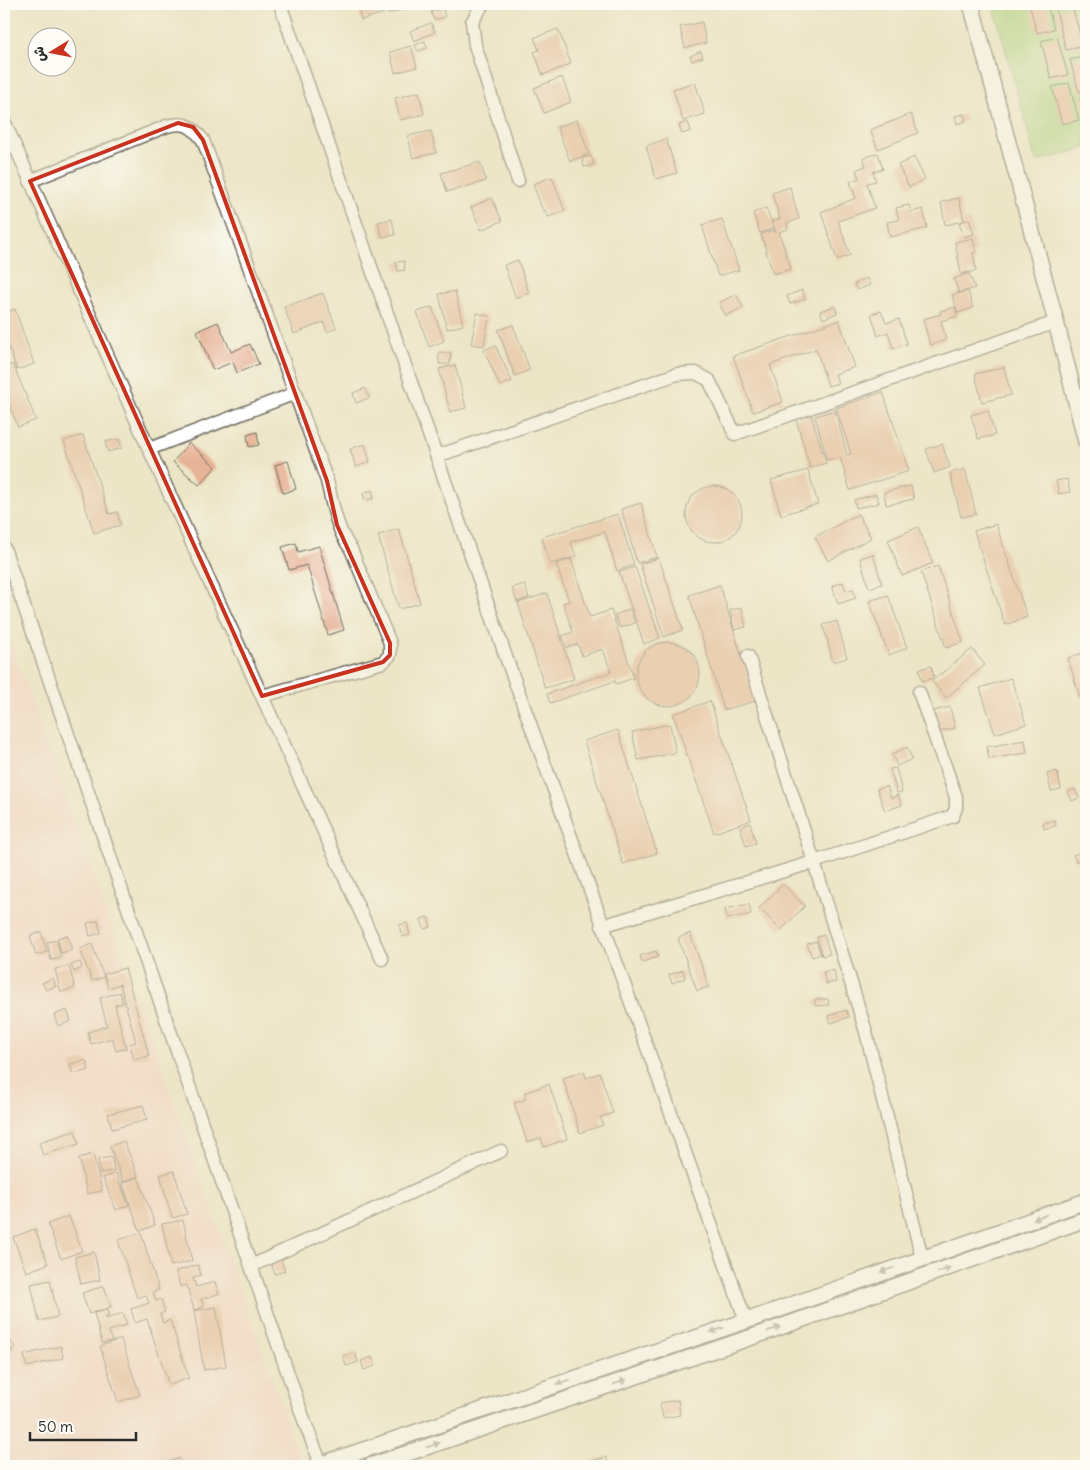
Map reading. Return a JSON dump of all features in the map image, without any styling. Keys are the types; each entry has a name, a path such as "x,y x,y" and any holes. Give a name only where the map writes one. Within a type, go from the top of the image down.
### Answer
{"street":[{"path":"280,4 602,926 746,1321"},
{"path":"483,4 472,22 475,45 518,181"},
{"path":"971,4 1086,442"},
{"path":"4,121 149,448 382,959"},
{"path":"30,181 178,123 193,128 203,140 327,481 337,525 343,538 352,549 390,643 390,655 383,662 262,696"},
{"path":"437,456 677,374 696,372 709,380 735,434 1056,322"},
{"path":"149,448 296,393"},
{"path":"4,548 319,1465 746,1321 1086,1201"},
{"path":"748,656 866,1032 922,1258"},
{"path":"602,926 814,862 953,816 956,808 956,797 919,692"},
{"path":"250,1266 501,1151"},
{"path":"370,1466 756,1336 1086,1220"}],"highlighted area":[{"path":"178,123 193,127 203,140 327,481 337,525 390,643 390,655 383,662 262,696 30,181"}],"shaded area":[{"path":"4,623 303,1466 4,1466"}],"green space":[{"path":"993,4 1086,4 1086,148 1036,162"}],"building":[{"path":"357,4 382,4 384,13 361,20"},
{"path":"385,4 407,4 408,8 388,14"},
{"path":"1029,4 1047,4 1054,29 1037,33"},
{"path":"1072,6 1083,45 1066,50 1056,10"},
{"path":"443,9 445,17 434,20 431,12"},
{"path":"702,22 706,43 685,48 680,27"},
{"path":"431,23 435,32 414,41 410,31"},
{"path":"558,29 571,64 543,75 534,52 539,50 534,38"},
{"path":"1057,37 1068,75 1051,79 1041,41"},
{"path":"425,41 427,48 418,51 415,45"},
{"path":"411,46 417,67 395,73 390,52"},
{"path":"701,51 703,57 692,61 690,56"},
{"path":"1086,56 1086,90 1079,92 1070,60"},
{"path":"562,77 571,102 544,113 534,88"},
{"path":"695,82 705,114 683,121 673,89"},
{"path":"1069,83 1079,120 1062,124 1052,87"},
{"path":"419,92 424,114 400,120 395,98"},
{"path":"1086,97 1086,120 1080,98"},
{"path":"911,114 918,133 878,149 870,130"},
{"path":"964,114 966,121 957,124 955,116"},
{"path":"577,120 589,154 570,161 557,127"},
{"path":"688,122 691,131 682,134 679,125"},
{"path":"431,131 436,153 413,158 408,136"},
{"path":"666,139 677,173 656,179 646,146"},
{"path":"878,153 883,169 873,172 876,181 867,183 875,208 838,221 850,255 837,260 821,212 856,198 850,182 859,178 856,170 866,166 863,158"},
{"path":"591,156 594,165 584,167 582,158"},
{"path":"914,157 925,179 909,187 898,165"},
{"path":"480,162 486,181 447,192 441,173"},
{"path":"552,177 565,211 548,217 545,210 543,211 533,184"},
{"path":"790,187 799,219 787,223 788,229 779,232 791,269 773,274 761,234 774,230 776,233 772,221 780,219 772,193"},
{"path":"492,198 502,221 481,230 471,207"},
{"path":"959,198 964,221 969,219 974,234 964,237 959,223 963,221 945,225 941,202"},
{"path":"909,205 911,212 923,209 927,228 890,237 887,222 899,220 896,208"},
{"path":"766,208 774,228 760,233 753,213"},
{"path":"392,219 395,235 382,237 378,222"},
{"path":"722,219 739,270 718,276 702,225"},
{"path":"973,238 976,252 973,253 976,271 961,274 955,242"},
{"path":"518,260 529,293 516,298 504,265"},
{"path":"404,261 405,270 398,271 396,262"},
{"path":"969,273 975,288 959,293 954,279"},
{"path":"867,278 870,285 857,290 854,284"},
{"path":"802,290 805,299 790,304 787,296"},
{"path":"455,291 463,325 447,329 439,294"},
{"path":"968,291 973,308 958,313 952,295"},
{"path":"323,293 336,328 327,332 324,322 294,334 284,307"},
{"path":"736,294 743,307 726,316 719,303"},
{"path":"835,306 837,313 823,319 820,311"},
{"path":"432,307 444,341 429,347 417,312"},
{"path":"955,307 958,316 941,321 946,340 930,345 923,319 941,314 940,311"},
{"path":"15,309 34,364 17,370 4,334 4,313"},
{"path":"881,311 886,323 899,319 907,344 893,349 888,332 878,336 871,314"},
{"path":"477,313 489,316 484,346 471,344"},
{"path":"839,320 855,367 835,374 838,383 828,386 816,349 770,365 783,402 753,412 733,356"},
{"path":"218,322 231,352 250,344 259,364 237,373 233,362 213,370 197,331"},
{"path":"513,325 530,370 515,376 498,330"},
{"path":"495,345 512,381 500,386 484,350"},
{"path":"439,352 451,353 450,364 439,364"},
{"path":"13,364 36,420 18,427 4,392 4,368"},
{"path":"455,365 466,408 450,412 439,369"},
{"path":"1004,367 1011,395 982,402 975,374"},
{"path":"365,388 369,398 356,403 353,393"},
{"path":"883,392 909,471 850,490 840,457 827,460 815,416 835,410 847,455 851,454 836,408"},
{"path":"988,410 995,435 978,439 971,415"},
{"path":"811,414 826,463 810,468 796,419"},
{"path":"257,432 259,445 249,447 247,435"},
{"path":"83,435 109,514 117,512 121,525 94,533 64,441"},
{"path":"119,439 122,448 108,452 105,442"},
{"path":"189,443 216,467 199,485 173,462"},
{"path":"365,444 370,462 356,467 350,449"},
{"path":"942,444 950,467 934,473 926,449"},
{"path":"288,461 296,489 283,493 275,465"},
{"path":"965,469 976,514 961,517 950,473"},
{"path":"808,470 818,504 781,515 771,480"},
{"path":"1067,479 1070,492 1059,494 1056,481"},
{"path":"714,486 734,494 742,514 734,534 714,542 694,534 686,514 694,494"},
{"path":"911,486 914,499 886,505 884,492"},
{"path":"372,490 374,498 365,501 363,493"},
{"path":"876,494 879,503 856,508 854,500"},
{"path":"641,503 657,557 637,563 621,509"},
{"path":"618,514 634,565 617,571 605,532 571,542 576,557 550,564 542,537"},
{"path":"858,514 871,538 828,561 815,537"},
{"path":"996,524 1027,617 1005,625 974,531"},
{"path":"918,527 933,563 902,576 888,540"},
{"path":"399,529 420,603 399,609 378,535"},
{"path":"296,543 298,552 319,546 344,630 328,635 307,565 289,570 282,547"},
{"path":"873,554 882,584 869,588 860,558"},
{"path":"659,558 683,630 664,637 640,564"},
{"path":"571,559 590,617 611,610 634,678 616,684 615,681 550,703 547,694 611,672 603,649 582,656 578,644 567,648 562,636 573,632 563,603 569,601 556,564"},
{"path":"938,566 963,642 946,648 921,572"},
{"path":"635,567 660,638 644,644 619,572"},
{"path":"843,582 846,591 853,589 856,598 838,604 832,586"},
{"path":"524,584 529,598 517,602 512,588"},
{"path":"720,585 755,701 724,710 689,595"},
{"path":"547,593 574,679 545,688 518,603"},
{"path":"888,595 907,648 889,655 869,601"},
{"path":"742,608 746,627 734,630 730,610"},
{"path":"630,609 635,623 620,628 615,615"},
{"path":"837,621 847,658 833,662 823,625"},
{"path":"668,642 680,645 691,651 697,662 700,674 697,686 691,697 680,703 668,706 656,703 645,697 639,686 636,674 639,662 645,651 656,645"},
{"path":"972,649 985,665 946,698 932,681"},
{"path":"1086,652 1086,696 1080,698 1068,658"},
{"path":"931,666 934,678 922,681 919,669"},
{"path":"1011,678 1026,724 995,734 980,688"},
{"path":"710,701 751,820 714,833 673,714"},
{"path":"950,707 955,728 938,732 933,711"},
{"path":"670,724 676,753 638,760 632,732"},
{"path":"618,730 657,853 623,864 584,741"},
{"path":"1025,740 1027,753 989,759 987,747"},
{"path":"907,747 912,759 897,766 892,754"},
{"path":"896,768 902,792 897,793 890,769"},
{"path":"1057,771 1061,789 1051,791 1047,774"},
{"path":"887,786 891,798 898,795 902,805 885,811 877,789"},
{"path":"1075,789 1079,798 1072,801 1068,792"},
{"path":"1055,820 1056,826 1044,829 1043,823"},
{"path":"750,823 756,843 746,846 740,827"},
{"path":"1082,852 1084,859 1076,861 1073,855"},
{"path":"783,884 805,906 781,930 759,908"},
{"path":"749,904 751,914 727,919 725,909"},
{"path":"428,917 431,927 424,929 421,919"},
{"path":"98,921 101,933 90,936 87,923"},
{"path":"407,923 410,935 402,937 399,925"},
{"path":"41,932 47,952 36,955 30,936"},
{"path":"690,933 709,987 697,991 678,938"},
{"path":"67,935 72,950 61,953 57,938"},
{"path":"824,935 830,954 822,956 817,937"},
{"path":"57,940 61,958 51,960 47,942"},
{"path":"816,941 821,954 812,957 807,944"},
{"path":"92,944 104,977 92,981 80,949"},
{"path":"656,951 658,957 642,962 640,956"},
{"path":"80,962 82,968 74,972 71,965"},
{"path":"69,966 75,988 61,992 55,969"},
{"path":"125,968 149,1056 134,1060 130,1044 136,1042 120,984 108,988 104,974"},
{"path":"683,970 685,978 672,983 669,975"},
{"path":"834,970 836,982 826,984 823,972"},
{"path":"53,978 56,986 46,990 42,983"},
{"path":"120,992 123,1003 115,1005 126,1048 116,1051 112,1038 91,1044 88,1032 107,1026 100,998"},
{"path":"815,999 828,999 829,1005 815,1006"},
{"path":"67,1010 71,1021 58,1026 54,1015"},
{"path":"846,1010 849,1017 831,1023 828,1016"},
{"path":"86,1060 89,1070 73,1074 70,1064"},
{"path":"584,1071 586,1078 600,1073 613,1113 600,1117 603,1125 580,1133 563,1078"},
{"path":"549,1084 567,1139 544,1147 541,1138 527,1142 514,1103 526,1099 524,1093"},
{"path":"143,1105 147,1120 112,1129 108,1114"},
{"path":"75,1131 79,1144 43,1155 39,1142"},
{"path":"124,1141 138,1176 123,1182 110,1146"},
{"path":"93,1154 102,1191 87,1194 79,1158"},
{"path":"112,1157 114,1171 100,1173 98,1159"},
{"path":"174,1171 187,1214 172,1218 160,1175"},
{"path":"116,1173 129,1205 116,1210 103,1178"},
{"path":"138,1177 155,1225 140,1231 122,1183"},
{"path":"69,1216 82,1251 61,1259 48,1224"},
{"path":"183,1220 192,1261 171,1266 162,1224"},
{"path":"35,1229 48,1264 26,1272 13,1237"},
{"path":"141,1233 159,1290 153,1292 156,1301 161,1299 165,1312 160,1314 163,1323 170,1320 189,1378 169,1385 147,1319 135,1323 131,1309 149,1303 146,1295 137,1298 118,1240"},
{"path":"94,1252 100,1280 81,1284 75,1257"},
{"path":"279,1254 285,1271 275,1274 269,1258"},
{"path":"198,1265 201,1275 193,1278 196,1287 215,1282 219,1294 201,1299 204,1307 194,1310 187,1285 180,1287 176,1271"},
{"path":"50,1280 58,1317 39,1321 31,1284"},
{"path":"104,1286 111,1307 89,1314 82,1293"},
{"path":"216,1307 226,1366 204,1370 194,1311"},
{"path":"107,1310 109,1316 105,1317 106,1319 123,1313 127,1325 109,1331 112,1341 102,1343 94,1313"},
{"path":"4,1335 15,1347 4,1359"},
{"path":"121,1339 140,1395 118,1402 100,1346"},
{"path":"61,1346 63,1358 27,1367 24,1355"},
{"path":"355,1352 358,1362 346,1366 343,1356"},
{"path":"372,1357 375,1366 364,1370 361,1361"},
{"path":"678,1400 680,1415 663,1418 660,1403"},
{"path":"606,1457 609,1466 592,1466 591,1461"},
{"path":"179,1458 182,1465 170,1466 169,1462"}]}
